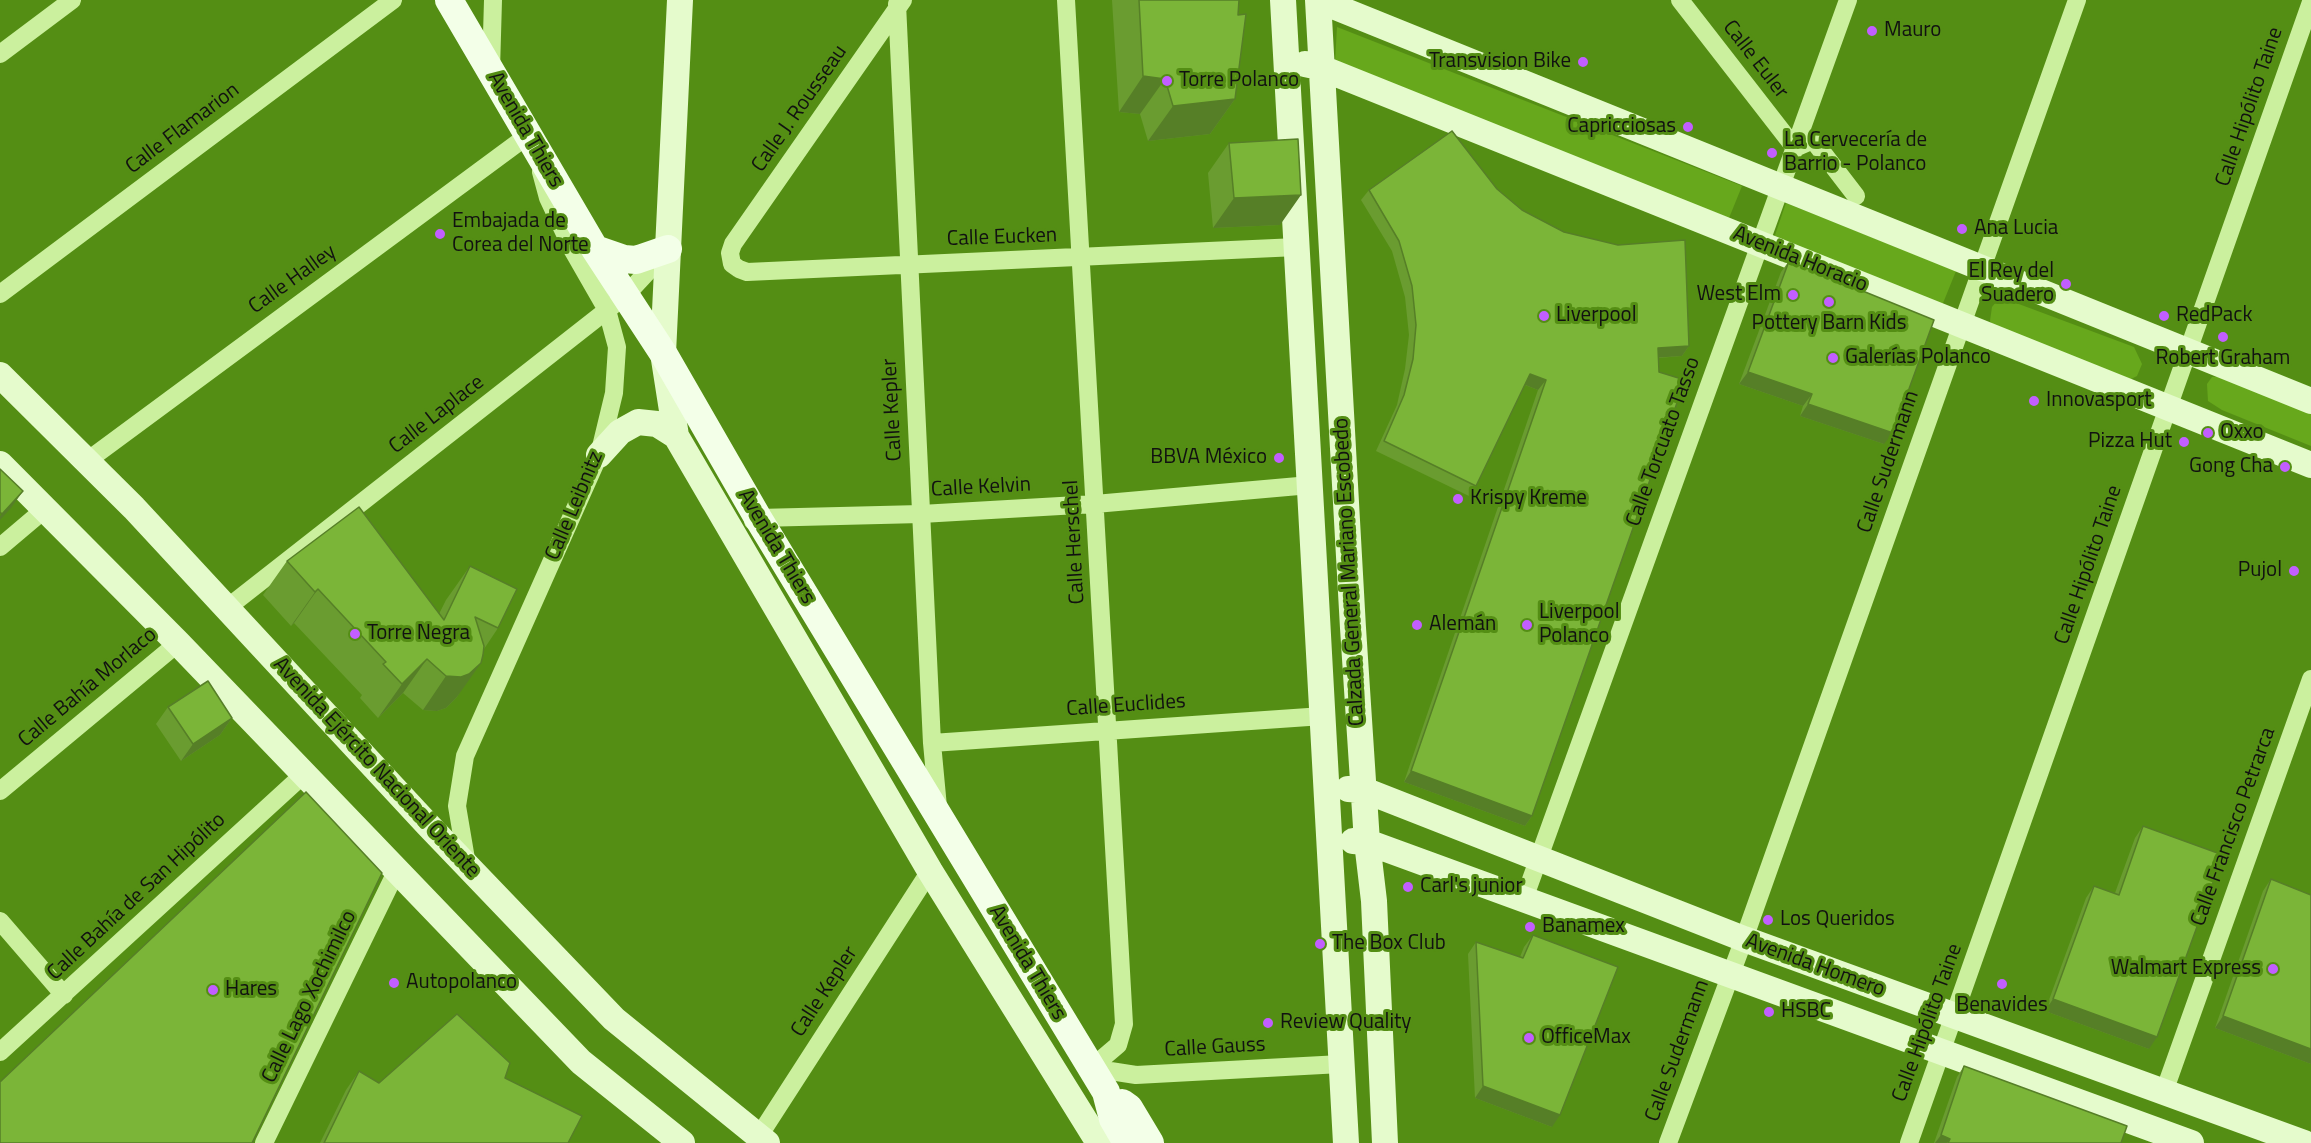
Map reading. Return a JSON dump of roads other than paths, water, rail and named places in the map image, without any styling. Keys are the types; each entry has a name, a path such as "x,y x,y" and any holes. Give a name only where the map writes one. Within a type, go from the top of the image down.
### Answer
{"main road":[{"name":"Avenida Thiers","path":"449,0 595,249 616,303 663,353 758,518 1098,1080"},
{"path":"595,249 624,259 636,260 668,249"},
{"path":"1098,1080 1113,1119 1127,1143"},
{"path":"1098,1080 1130,1108 1150,1143"}],"street":[{"path":"0,54 72,0"},
{"name":"Calle Flamarion","path":"0,294 393,0"},
{"path":"491,72 493,0"},
{"path":"676,436 663,353 680,0"},
{"name":"Calle Herschel","path":"1066,0 1124,1024 1118,1046 1098,1080"},
{"name":"Calzada General Mariano Escobedo","path":"1283,0 1346,1143"},
{"path":"1318,0 2311,401"},
{"name":"Calzada General Mariano Escobedo","path":"1318,0 1320,67 1367,842 1374,901 1385,1143"},
{"name":"Calle Euler","path":"1680,0 1795,148"},
{"name":"Calle Torcuato Tasso","path":"1524,899 1779,186 1848,0"},
{"name":"Calle Sudermann","path":"1668,1143 1744,939 2077,0"},
{"name":"Calle Hipólito Taine","path":"1909,1143 1955,1018 2311,2"},
{"name":"Calle J. Rousseau","path":"733,244 899,3"},
{"name":"Calle Kepler","path":"899,3 908,265 932,743 939,818"},
{"name":"Avenida Horacio","path":"1287,60 1320,67 2311,465"},
{"path":"1795,148 1813,140 1856,196"},
{"name":"Calle Leibnitz","path":"467,865 457,806 465,756 599,455 614,393 617,347 616,303 572,249 548,198 531,142"},
{"name":"Calle Halley","path":"87,461 531,142"},
{"name":"Calle Eucken","path":"733,244 730,253 732,264 747,272 1297,247"},
{"name":"Calle Laplace","path":"227,608 616,303 668,249"},
{"name":"Avenida Ejército Nacional Oriente","path":"0,375 87,461 614,1019 763,1140"},
{"path":"599,455 620,432 638,422 657,424 676,436"},
{"name":"Avenida Thiers","path":"676,436 730,533 930,872 1099,1143"},
{"path":"0,464 178,643 581,1062 682,1143"},
{"name":"Calle Kelvin","path":"730,533 758,518 921,514 1095,504 1310,485"},
{"path":"0,547 45,509"},
{"name":"Calle Bahía Morlaco","path":"0,791 178,643"},
{"name":"Calle Francisco Petrarca","path":"2164,1092 2311,679"},
{"name":"Calle Euclides","path":"932,743 1323,716"},
{"name":"Calle Bahía de San Hipólito","path":"0,1052 303,775"},
{"name":"Avenida Homero","path":"1328,788 1364,790 1744,939 1955,1018 2304,1143"},
{"name":"Avenida Homero","path":"1331,840 1367,842 1941,1052 2149,1136 2191,1143"},
{"name":"Calle Lago Xochimilco","path":"264,1143 397,870"},
{"name":"Calle Kepler","path":"763,1140 930,872"},
{"path":"0,921 64,995"},
{"name":"Calle Gauss","path":"1098,1080 1136,1075 1341,1064"}],"place":[{"name":"Mauro","path":"1872,31"},
{"name":"Transvision Bike","path":"1583,62"},
{"name":"Torre Polanco","path":"1167,81"},
{"name":"Capricciosas","path":"1688,127"},
{"name":"La Cervecería de Barrio - Polanco","path":"1772,153"},
{"name":"Ana Lucia","path":"1962,229"},
{"name":"Embajada de Corea del Norte","path":"440,234"},
{"name":"El Rey del Suadero","path":"2066,284"},
{"name":"West Elm","path":"1793,295"},
{"name":"Pottery Barn Kids","path":"1829,302"},
{"name":"Liverpool","path":"1544,316"},
{"name":"RedPack","path":"2164,316"},
{"name":"Robert Graham","path":"2223,337"},
{"name":"Galerías Polanco","path":"1833,358"},
{"name":"Innovasport","path":"2034,401"},
{"name":"Oxxo","path":"2208,433"},
{"name":"Pizza Hut","path":"2184,442"},
{"name":"BBVA México","path":"1279,458"},
{"name":"Gong Cha","path":"2285,467"},
{"name":"Krispy Kreme","path":"1458,499"},
{"name":"Pujol","path":"2294,571"},
{"name":"Alemán","path":"1417,625"},
{"name":"Liverpool Polanco","path":"1527,625"},
{"name":"Torre Negra","path":"355,634"},
{"name":"Carl's junior","path":"1408,887"},
{"name":"Los Queridos","path":"1768,920"},
{"name":"Banamex","path":"1530,927"},
{"name":"The Box Club","path":"1320,944"},
{"name":"Walmart Express","path":"2273,969"},
{"name":"Autopolanco","path":"394,983"},
{"name":"Benavides","path":"2002,984"},
{"name":"Hares","path":"213,990"},
{"name":"HSBC","path":"1769,1012"},
{"name":"Review Quality","path":"1268,1023"},
{"name":"OfficeMax","path":"1529,1038"}]}
